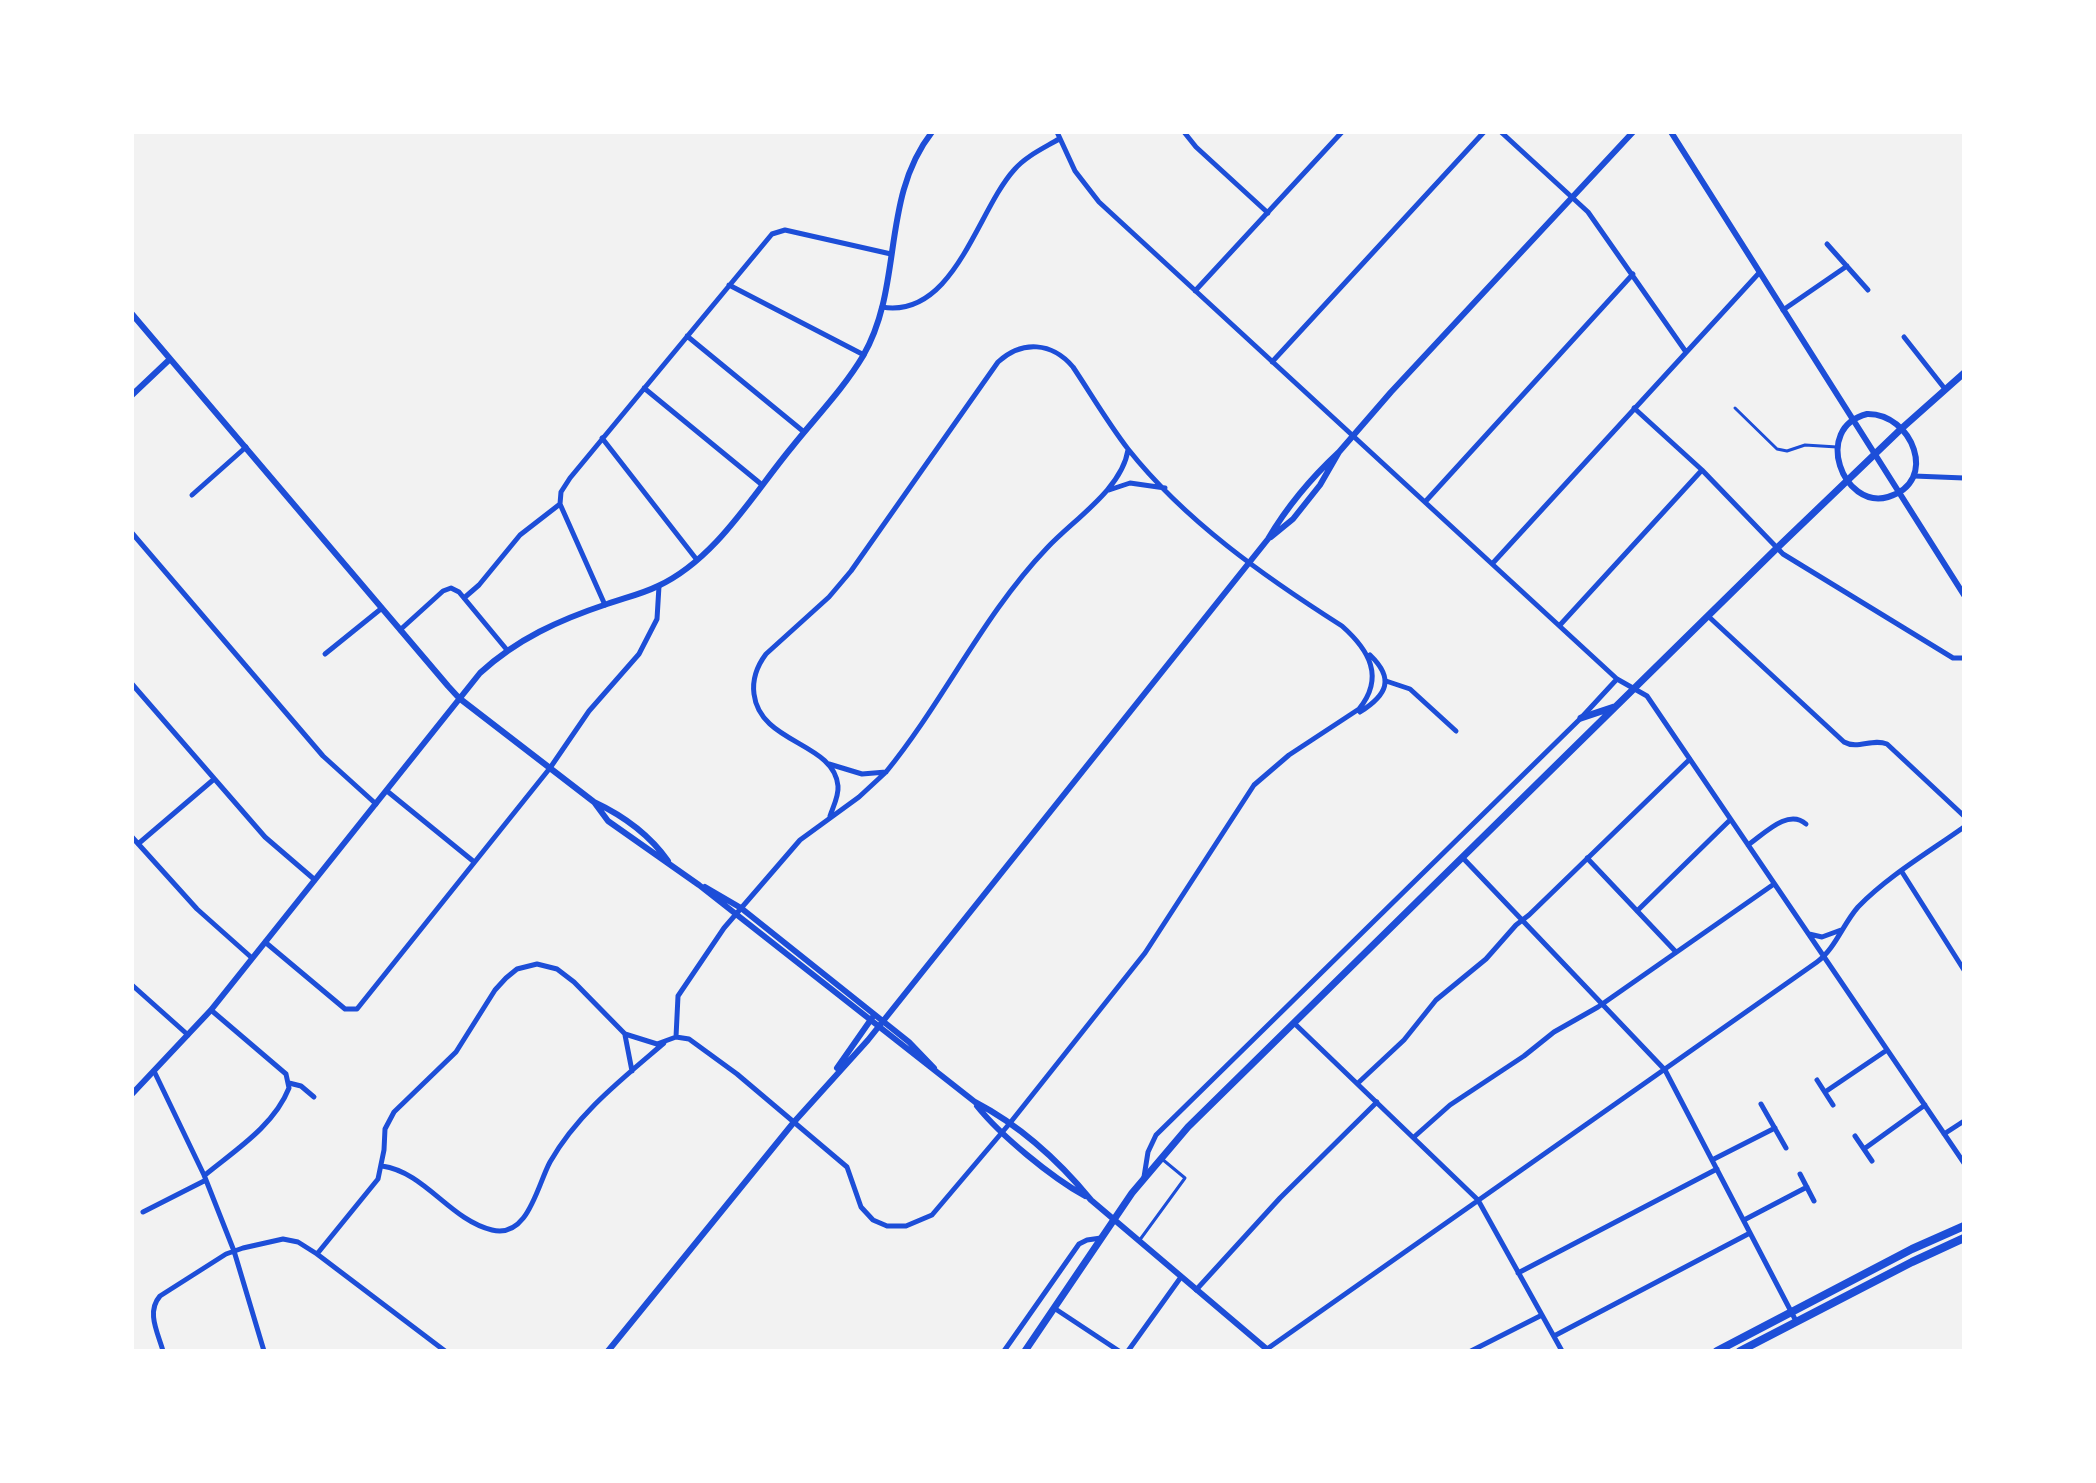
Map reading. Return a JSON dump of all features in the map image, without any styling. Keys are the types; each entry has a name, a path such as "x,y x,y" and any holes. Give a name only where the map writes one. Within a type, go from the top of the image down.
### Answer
{"main road":[{"path":"1025,1351 1113,1219 1160,1158 1204,1111 1847,480 1964,373"},
{"path":"1581,718 1616,707"},
{"path":"1717,1351 1912,1249 1964,1226"},
{"path":"1740,1351 1964,1238"}],"street":[{"path":"132,1094 211,1010 480,673 507,650 538,631 659,586 697,560 761,484 864,355 882,307 906,177 931,132"},
{"path":"1184,132 1196,147 1268,213"},
{"path":"1195,291 1342,132"},
{"path":"1272,362 1484,132"},
{"path":"1501,132 1588,212 1686,352"},
{"path":"608,1351 794,1122 881,1024 1250,562 1311,478 1339,452 1633,132"},
{"path":"1671,132 1964,595"},
{"path":"882,307 906,308 934,290 953,271 1014,170 1058,135 1086,189 1617,679 1649,698 1964,1163"},
{"path":"605,605 560,504 561,492 602,438 766,239 778,231 797,232 891,254"},
{"path":"1827,244 1868,290"},
{"path":"1783,310 1847,266"},
{"path":"1492,564 1759,273"},
{"path":"1425,502 1633,274"},
{"path":"729,285 864,355"},
{"path":"132,314 459,698 594,802 618,813 655,842 670,864"},
{"path":"687,336 804,432"},
{"path":"1904,337 1945,389"},
{"path":"382,1166 403,1172 472,1222 494,1231 513,1228 527,1214 549,1164 572,1128 590,1107 676,1037 695,1043 847,1167 861,1207 878,1223 897,1226 917,1223 932,1215 1145,953 1254,785 1289,755 1377,700 1386,681 1382,667 1342,626 1250,562 1213,533 1165,488 1129,449 1073,367 1061,355 1048,348 1030,346 1010,352 998,362 851,571 829,597 766,654 759,665 754,692 762,717 778,732 825,762 855,773 886,772"},
{"path":"132,395 170,359"},
{"path":"644,388 761,484"},
{"path":"1634,408 1702,470 1789,559 1947,655 1964,658"},
{"path":"1867,414 1879,414 1901,429 1915,451 1917,463 1914,476 1899,492 1886,498 1869,497 1858,492 1847,480 1840,465 1837,447 1841,431 1852,419 1867,414"},
{"path":"602,438 697,560"},
{"path":"192,495 246,447"},
{"path":"676,1037 676,1012 681,989 735,915 800,840 859,797 886,772 1009,591 1122,472 1129,449"},
{"path":"1268,539 1293,519 1320,485 1339,452"},
{"path":"1560,625 1702,470"},
{"path":"1914,476 1964,478"},
{"path":"1104,493 1130,483 1165,488"},
{"path":"464,598 479,585 520,535 560,504"},
{"path":"132,533 323,756 376,804"},
{"path":"265,942 345,1009 357,1009 550,768 589,711 629,668 648,639 659,611 659,586"},
{"path":"400,630 447,589 455,590 507,650"},
{"path":"325,654 382,608"},
{"path":"1708,616 1844,742 1853,746 1877,742 1887,744 1964,816"},
{"path":"1345,720 1367,699 1372,673 1366,651"},
{"path":"1144,1178 1148,1152 1156,1135 1581,718 1617,679"},
{"path":"1386,681 1410,689 1456,731"},
{"path":"132,684 265,837 316,881"},
{"path":"1358,1083 1404,1040 1436,1000 1486,959 1522,920 1690,759"},
{"path":"825,762 833,772 838,787 830,816"},
{"path":"138,844 213,780"},
{"path":"387,791 473,861"},
{"path":"594,802 608,821 699,885 871,1021 881,1024 917,1049 936,1071 1072,1177 1091,1200"},
{"path":"1748,845 1786,819 1797,818 1806,824"},
{"path":"1637,911 1730,820"},
{"path":"975,1102 1065,1184 1091,1200 1268,1350 1824,957 1860,906 1964,827"},
{"path":"132,837 197,909 252,958"},
{"path":"1462,857 1665,1070 1796,1321"},
{"path":"1587,858 1676,952"},
{"path":"1902,872 1964,970"},
{"path":"1414,1137 1450,1105 1774,884"},
{"path":"699,885 741,908 872,1012 881,1024"},
{"path":"1808,934 1827,936 1842,929"},
{"path":"317,1254 373,1187 382,1166 384,1136 394,1112 456,1052 495,990 517,969 537,964 557,969 625,1034 647,1042 665,1043"},
{"path":"132,985 189,1035"},
{"path":"143,1212 205,1178 262,1126 286,1095 289,1083 286,1074 211,1010"},
{"path":"826,1084 871,1021 872,1012"},
{"path":"1294,1023 1478,1200 1562,1351"},
{"path":"625,1034 632,1071"},
{"path":"1825,1092 1887,1050"},
{"path":"154,1071 205,1178 234,1251 264,1351"},
{"path":"1817,1080 1833,1105"},
{"path":"289,1083 301,1086 314,1097"},
{"path":"1196,1290 1280,1198 1377,1102"},
{"path":"1761,1104 1786,1148"},
{"path":"1864,1149 1925,1105"},
{"path":"1944,1134 1964,1121"},
{"path":"1712,1160 1775,1128"},
{"path":"1855,1136 1872,1161"},
{"path":"1518,1273 1717,1169"},
{"path":"1800,1174 1814,1201"},
{"path":"1743,1220 1807,1187"},
{"path":"1554,1336 1750,1233"},
{"path":"1004,1351 1079,1244 1101,1238"},
{"path":"163,1351 153,1316 157,1299 234,1251 283,1239 298,1242 317,1254 445,1351"},
{"path":"1128,1351 1181,1277"},
{"path":"1054,1308 1119,1351"},
{"path":"1471,1351 1542,1315"}],"lane":[{"path":"1735,408 1777,449 1791,451 1805,445 1837,447"},
{"path":"1139,1241 1185,1178 1160,1158"}]}
